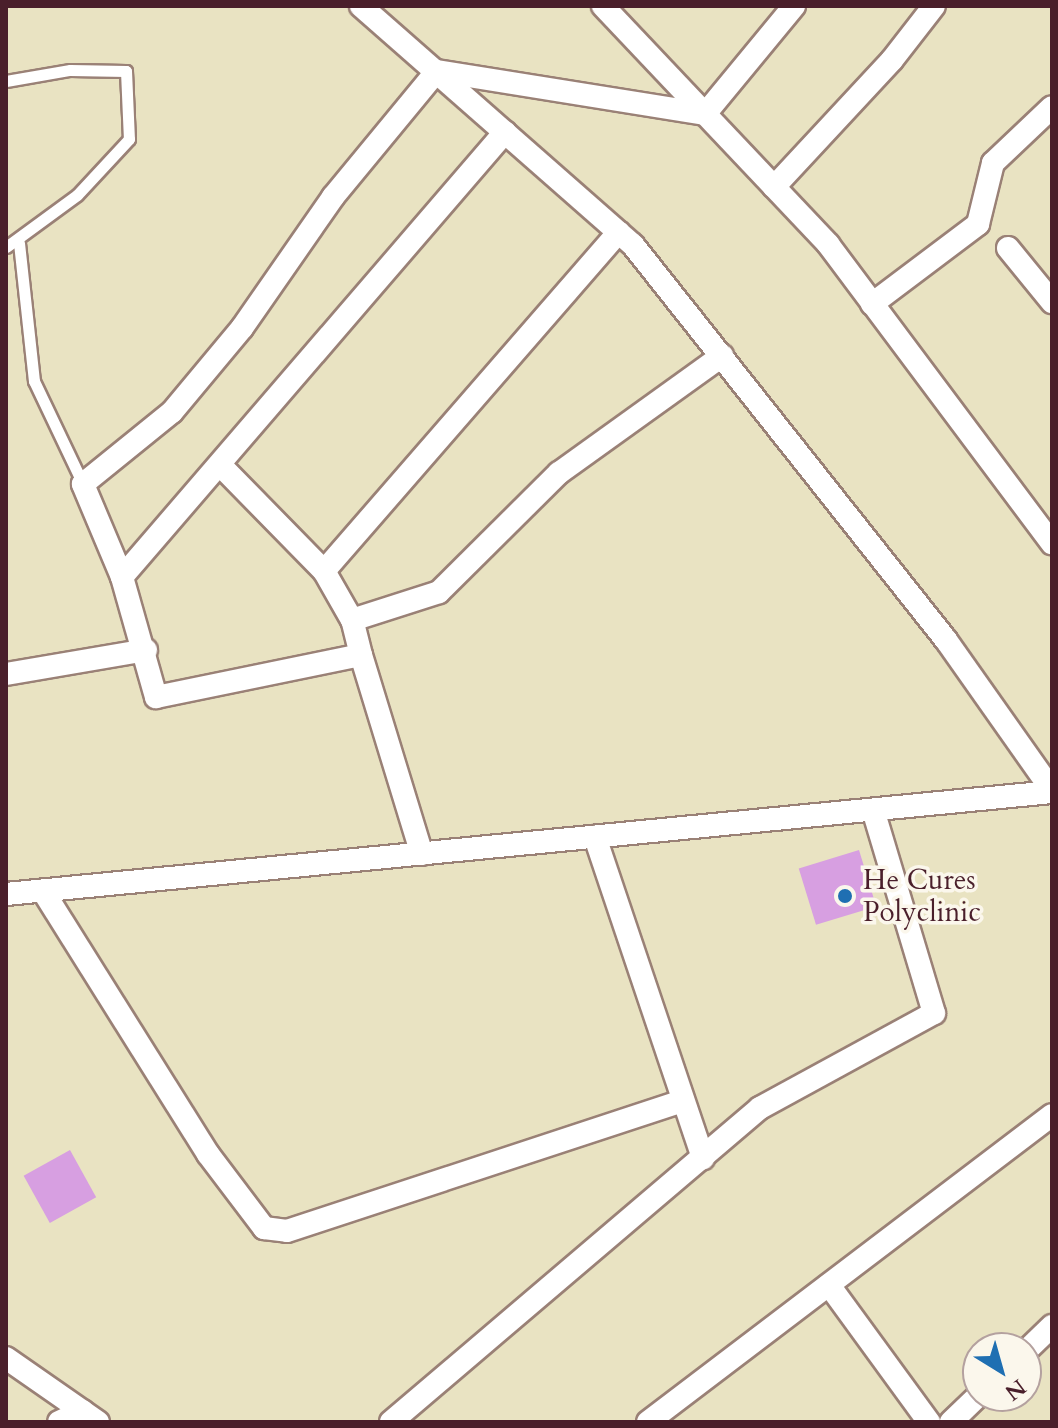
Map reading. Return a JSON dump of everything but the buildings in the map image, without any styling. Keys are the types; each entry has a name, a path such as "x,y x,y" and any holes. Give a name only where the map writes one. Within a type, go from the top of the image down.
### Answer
{"street":[{"path":"6,894 1052,791 946,640 722,356 619,232 361,6"},
{"path":"705,114 794,6"},
{"path":"774,187 892,60 934,6"},
{"path":"615,10 705,114 828,244 1052,543"},
{"path":"437,71 705,114"},
{"path":"361,655 156,697 146,650 122,577 83,484 182,400 242,328 333,197 437,71"},
{"path":"872,304 978,224 993,163 1048,121"},
{"path":"122,577 221,466 505,132"},
{"path":"324,571 619,232"},
{"path":"1008,248 1052,302"},
{"path":"352,620 439,592 559,473 722,356"},
{"path":"221,466 324,571 352,620 422,854"},
{"path":"6,674 146,650"},
{"path":"391,1422 760,1108 934,1013 873,810"},
{"path":"595,837 703,1158"},
{"path":"43,891 208,1154 264,1228 287,1231 683,1101"},
{"path":"648,1422 1052,1115"},
{"path":"829,1285 929,1422"},
{"path":"6,1358 90,1417"},
{"path":"59,1422 90,1417"}],"lane":[{"path":"6,81 70,70 126,71 129,139 77,195 19,243 6,247"},
{"path":"19,243 34,381 83,484"}],"place":[{"name":"He Cures Polyclinic","path":"845,896"}]}
